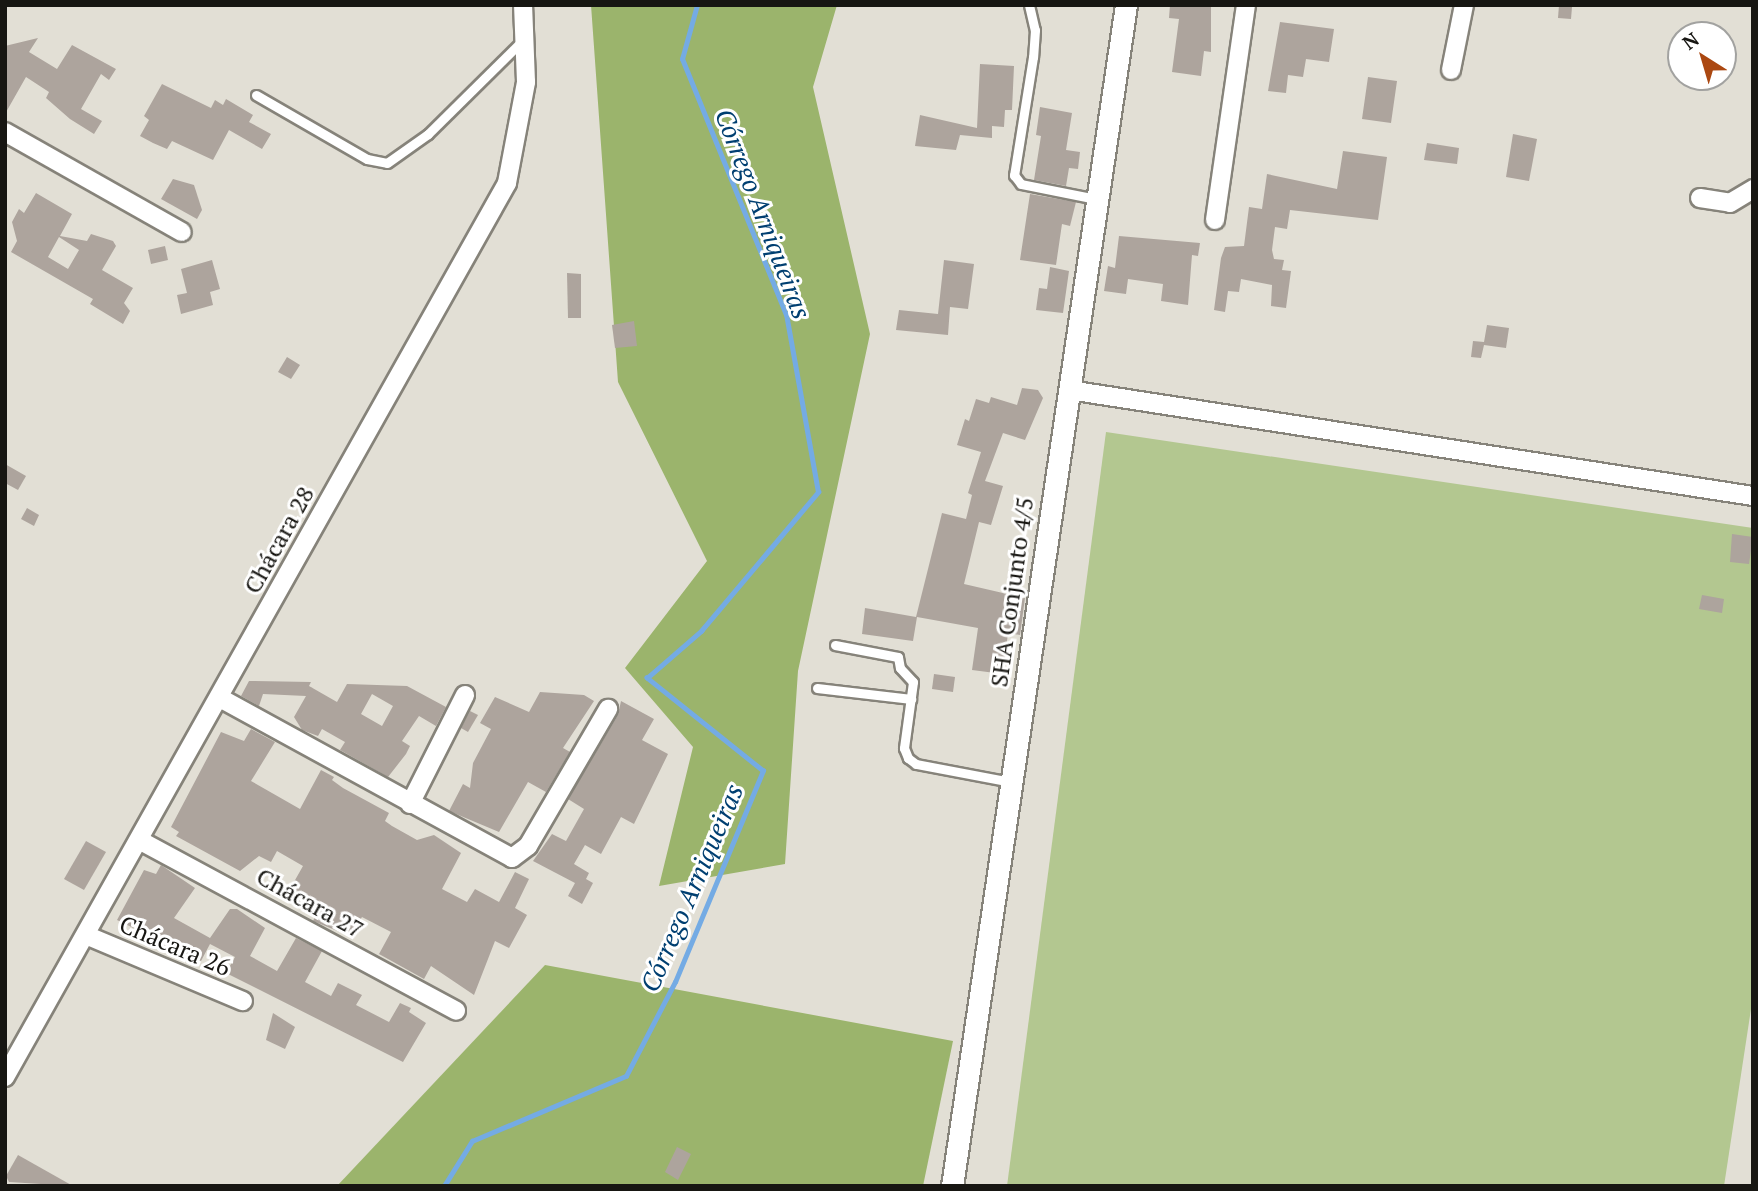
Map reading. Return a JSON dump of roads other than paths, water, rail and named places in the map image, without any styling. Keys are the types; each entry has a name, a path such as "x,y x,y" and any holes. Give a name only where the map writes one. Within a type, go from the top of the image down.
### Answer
{"street":[{"name":"Chácara 28","path":"5,1077 88,936 139,840 510,178 526,82 523,5"},
{"name":"SHA Conjunto 4/5","path":"952,1186 1126,5"},
{"path":"1215,220 1246,5"},
{"path":"1451,70 1464,5"},
{"path":"5,132 183,232"},
{"path":"1700,198 1730,203 1753,189"},
{"path":"1069,390 1753,496"},
{"path":"410,804 465,695"},
{"path":"220,698 501,855 517,857 528,846 608,709"},
{"name":"Chácara 27","path":"139,840 456,1011"},
{"name":"Chácara 26","path":"88,936 243,1002"}],"lane":[{"path":"1029,5 1035,30 1033,57 1014,175 1021,184 1097,199"},
{"path":"256,96 367,159 387,163 428,134 525,37"},
{"path":"835,645 895,653 900,668 913,682 904,748 908,758 916,764 1011,782"},
{"path":"817,688 911,699"}],"waterway":[{"name":"Córrego Arniqueiras","path":"444,1186 472,1141 626,1076 675,982 763,771 647,678 701,631 818,492 786,315 682,59 697,5"}]}
